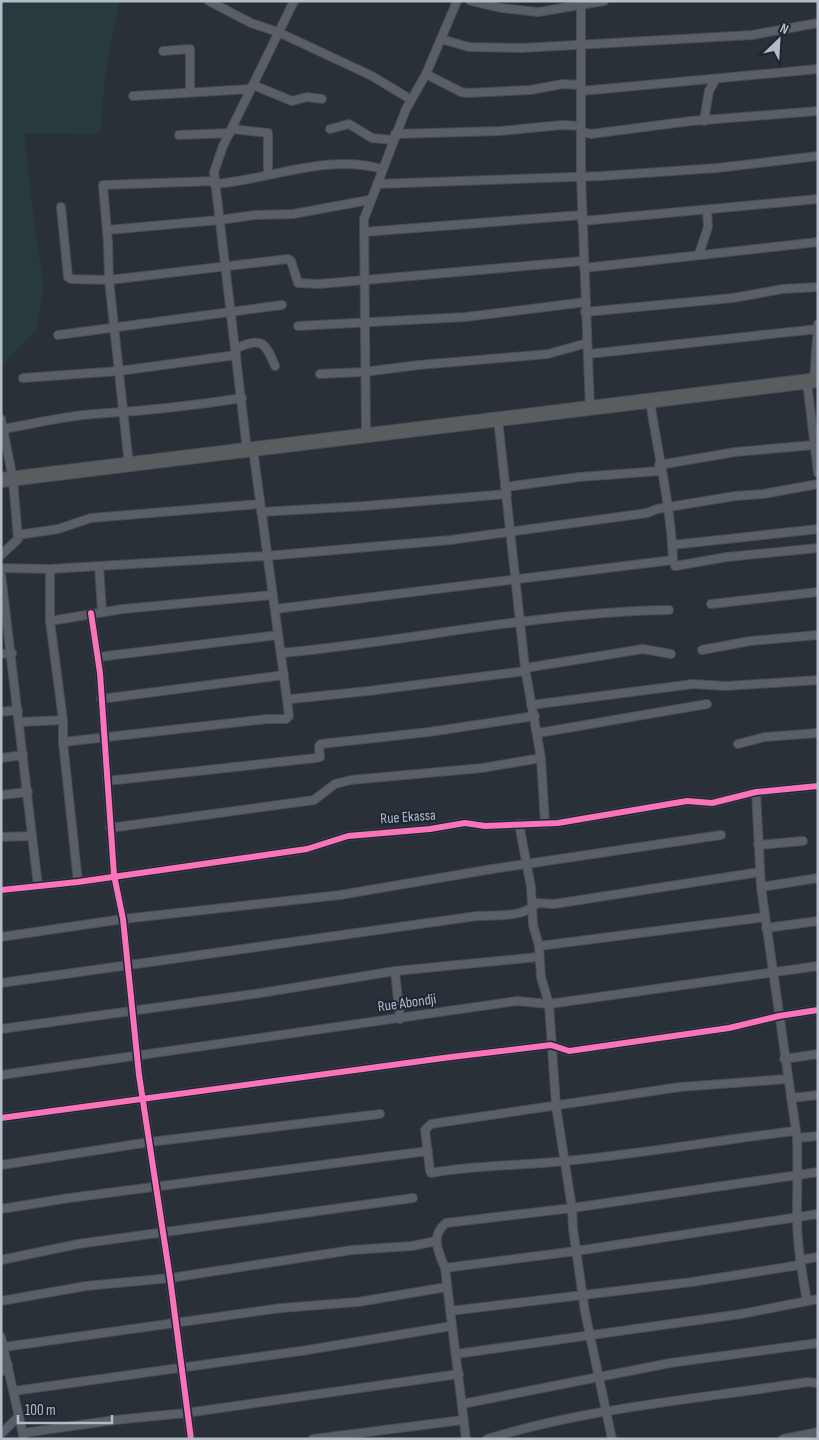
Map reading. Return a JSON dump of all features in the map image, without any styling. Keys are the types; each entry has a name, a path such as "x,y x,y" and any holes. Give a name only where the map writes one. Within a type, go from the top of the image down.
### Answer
{"highway":[{"path":"7,480 813,381"}],"street":[{"path":"209,1 251,24 278,32 372,76 410,100"},
{"path":"63,742 267,719 286,720 289,716 274,595 266,556 261,508 242,398 214,182 216,166 231,131 294,1"},
{"path":"366,436 363,372 366,323 364,219 369,200 394,137 410,100 426,74 457,1"},
{"path":"471,1 501,8 538,12 581,2 604,1"},
{"path":"581,2 581,176 590,409"},
{"path":"441,39 476,48 581,45 752,35 818,23"},
{"path":"163,51 190,49 190,92"},
{"path":"426,74 461,92 468,93 530,90 563,84 581,88 715,80 818,69"},
{"path":"704,121 709,92 715,80"},
{"path":"133,96 252,87 292,101 309,97 322,99"},
{"path":"330,129 349,124 372,138 500,131 562,125 580,126 581,130 591,134 704,121 818,111"},
{"path":"179,135 231,131 268,133 268,174"},
{"path":"376,184 581,176 717,168 818,156"},
{"path":"129,464 108,280 107,230 102,187 105,184 242,182 268,174 343,164 365,164 382,169"},
{"path":"364,232 707,210 818,199"},
{"path":"107,230 255,215 293,214 369,200"},
{"path":"61,207 69,278 108,280 288,259 291,261 296,281 303,284 583,264 818,242"},
{"path":"699,254 708,227 707,210"},
{"path":"585,312 732,298 818,287"},
{"path":"298,326 464,316 586,302"},
{"path":"58,335 282,305"},
{"path":"818,324 813,381 814,444 818,473"},
{"path":"588,354 817,329"},
{"path":"23,378 119,372 236,352 253,341 260,342 268,350 275,366"},
{"path":"320,374 363,372 419,365 548,354 587,343"},
{"path":"3,428 92,414 124,414 242,398"},
{"path":"275,609 388,594 517,581 673,560 668,507 650,401"},
{"path":"1,419 7,480 18,535 17,541 1,555"},
{"path":"498,419 525,669 531,705 535,716 541,758 545,824"},
{"path":"18,535 58,529 91,518 261,508 364,506 506,490 579,477 660,468 735,452 814,444"},
{"path":"1,568 50,569 266,556 450,540 511,530 647,513 668,507 818,484"},
{"path":"672,545 818,529"},
{"path":"675,566 726,557 818,548"},
{"path":"98,566 102,611"},
{"path":"50,569 50,620 63,720 63,742 78,882"},
{"path":"1,574 12,653 38,886"},
{"path":"711,604 818,592"},
{"path":"50,620 102,611 274,595"},
{"path":"281,653 369,644 520,621 669,610"},
{"path":"91,613 98,657 114,876 123,919 137,1055 170,1278 174,1322 191,1439"},
{"path":"98,657 278,634"},
{"path":"702,650 750,641 818,635"},
{"path":"287,700 525,669 643,649 670,654"},
{"path":"1,654 12,653"},
{"path":"101,699 284,675"},
{"path":"531,705 693,684 726,686 818,680"},
{"path":"538,733 707,704"},
{"path":"1,712 18,710"},
{"path":"107,781 316,758 320,757 320,744 429,732 535,716"},
{"path":"20,722 63,720"},
{"path":"738,744 764,737 818,733"},
{"path":"1,758 23,755"},
{"path":"110,828 314,800 336,784 351,780 482,768 541,758"},
{"name":"Rue Ekassa","path":"1,890 78,882 307,849 348,836 430,829 465,823 485,826 545,824 602,817 687,801 712,803 756,792 818,786"},
{"path":"1,795 28,792"},
{"path":"756,792 761,887 796,1134 799,1174 797,1218 800,1262 807,1301"},
{"path":"520,824 528,865 533,925 539,946 538,957 541,977 549,1004 556,1106 572,1208 576,1251 589,1335 612,1439"},
{"path":"1,937 123,919 340,895 492,869 721,835"},
{"path":"1,837 32,836"},
{"path":"758,845 803,841"},
{"path":"1,983 477,916 519,913 533,908 537,903 554,904 760,872"},
{"path":"761,887 818,878"},
{"path":"539,946 765,917"},
{"path":"766,928 818,921"},
{"path":"1,1028 254,994 395,971 538,957"},
{"name":"Rue Abondji","path":"1,1075 517,1001 549,1004 818,966"},
{"path":"395,971 400,1019"},
{"path":"1,1118 551,1045 570,1051 729,1028 779,1016 818,1010"},
{"path":"784,1059 818,1054"},
{"path":"787,1079 680,1087 556,1106 494,1113 431,1124 425,1130 431,1173 484,1165 564,1161 677,1149 720,1139 796,1134 818,1136"},
{"path":"791,1098 818,1095"},
{"path":"1,1165 150,1142 380,1114"},
{"path":"1,1209 69,1198 157,1188 428,1151"},
{"path":"466,1439 445,1268 436,1240 439,1228 446,1223 572,1208 818,1172"},
{"path":"1,1260 78,1244 413,1198"},
{"path":"445,1268 576,1251 818,1214"},
{"path":"1,1301 86,1286 170,1278 352,1250 412,1246 436,1240"},
{"path":"450,1311 692,1282 818,1257"},
{"path":"4,1347 281,1308 358,1302 446,1286"},
{"path":"456,1354 741,1314 818,1299"},
{"path":"14,1390 181,1368 452,1326"},
{"path":"1,1337 24,1436 114,1420 186,1413 458,1374"},
{"path":"462,1404 670,1363 818,1343"},
{"path":"1,1372 8,1365"},
{"path":"487,1439 606,1410 664,1404 807,1382 818,1383"},
{"path":"1,1434 19,1416"},
{"path":"314,1439 463,1420"},
{"path":"783,1439 818,1432"}],"green space":[{"path":"1,1 119,1 106,71 100,134 24,133 44,287 36,330 1,366"}],"cycle path":[{"path":"91,613 100,673 114,875 123,919 139,1075 170,1278 191,1439"},
{"path":"1,890 78,882 307,849 348,836 430,829 465,823 485,826 558,823 687,801 712,803 756,792 818,786"},
{"path":"1,1118 551,1045 569,1051 729,1028 779,1016 818,1010"}]}
